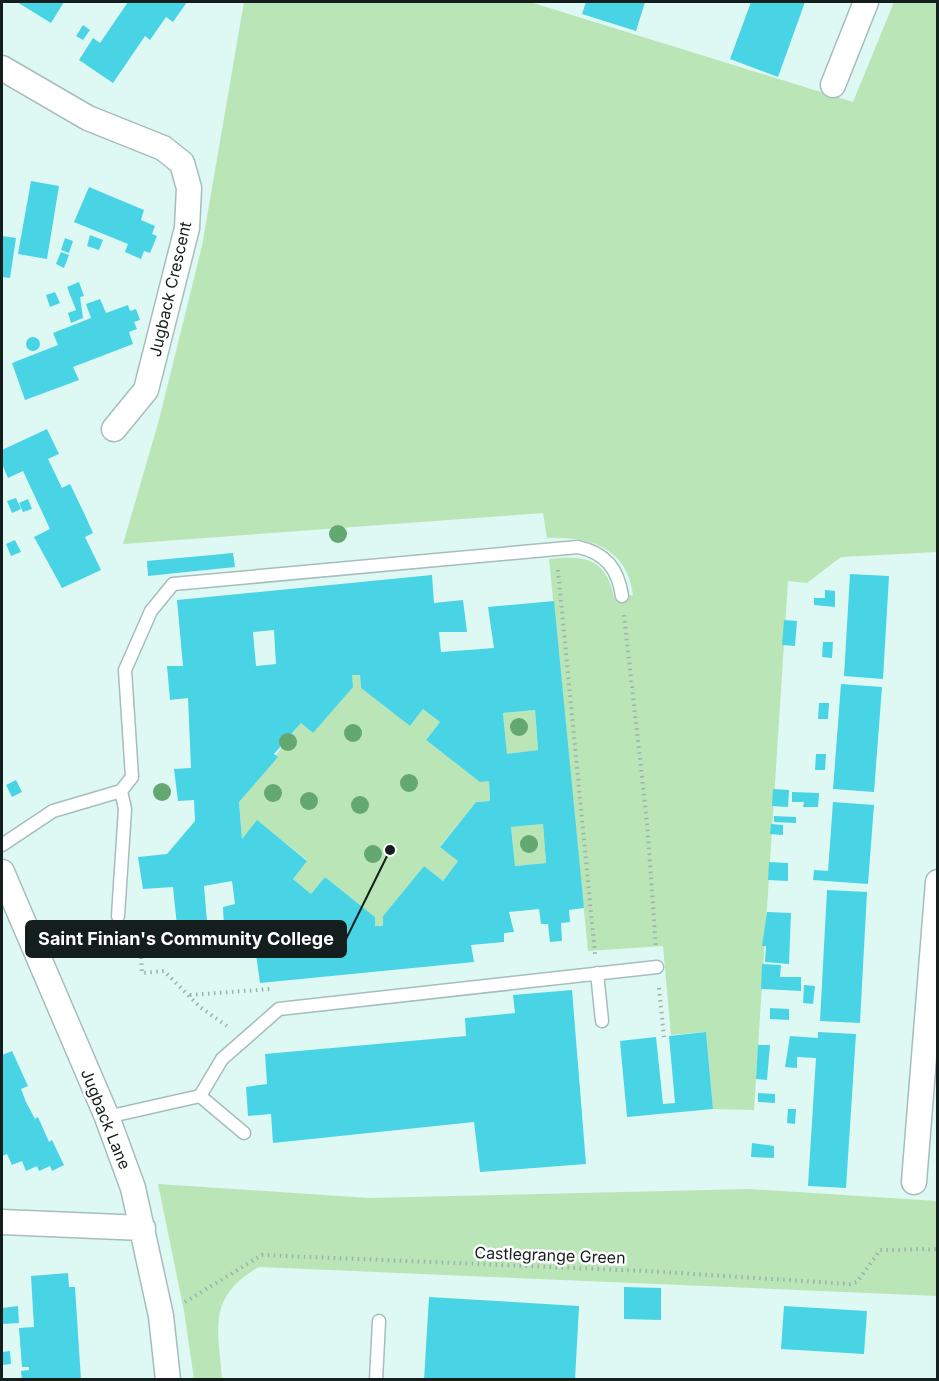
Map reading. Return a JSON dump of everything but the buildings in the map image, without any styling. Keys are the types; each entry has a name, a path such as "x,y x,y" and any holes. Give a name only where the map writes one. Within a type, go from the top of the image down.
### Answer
{"street":[{"path":"833,85 866,2"},
{"name":"Jugback Crescent","path":"2,68 88,118 163,148 182,163 189,188 187,228 146,390 114,429"},
{"name":"Jugback Lane","path":"2,872 107,1117 133,1188 161,1316 168,1380"},
{"path":"914,1182 938,882"},
{"path":"2,1222 143,1228"}],"lane":[{"path":"2,845 53,811 122,791 132,777 124,669 151,611 173,584 556,548 592,550 604,558 619,578 622,596"},
{"path":"118,916 125,809 122,791"},
{"path":"107,1117 200,1096 222,1059 279,1009 657,967"},
{"path":"597,974 602,1021"},
{"path":"200,1096 244,1132"},
{"path":"376,1380 380,1321"}],"path":[{"path":"556,548 595,956 584,957"},
{"path":"622,596 646,822 664,1037"},
{"path":"118,916 119,936 141,955 142,972 164,971 201,1007 244,1038"},
{"path":"190,994 275,988"},
{"name":"Castlegrange Green","path":"161,1316 262,1255 647,1271 850,1284 857,1282 880,1250 938,1249"}],"green space":[{"path":"244,2 530,2 853,102 894,2 937,2 937,552 841,557 807,583 788,581 754,1110 713,1109 706,1032 671,1035 663,946 588,951 549,559 573,558 592,562 606,574 614,597 633,595 623,566 614,555 591,542 547,538 543,513 123,544 159,420 202,246"},
{"path":"352,675 360,675 361,688 410,726 423,709 440,722 426,740 479,781 489,781 490,801 476,802 440,846 458,861 443,881 424,866 383,916 383,926 375,926 375,917 325,877 311,894 293,879 307,860 257,821 242,839 239,802 301,723 313,733"},
{"path":"535,710 538,750 507,754 503,713"},
{"path":"543,824 546,863 515,866 511,827"},
{"path":"158,1184 369,1198 749,1189 937,1201 937,1296 259,1267 242,1278 223,1302 218,1329 222,1379 194,1379 184,1311"}],"place":[{"name":"Saint Finian's Community College","path":"390,850"}]}
